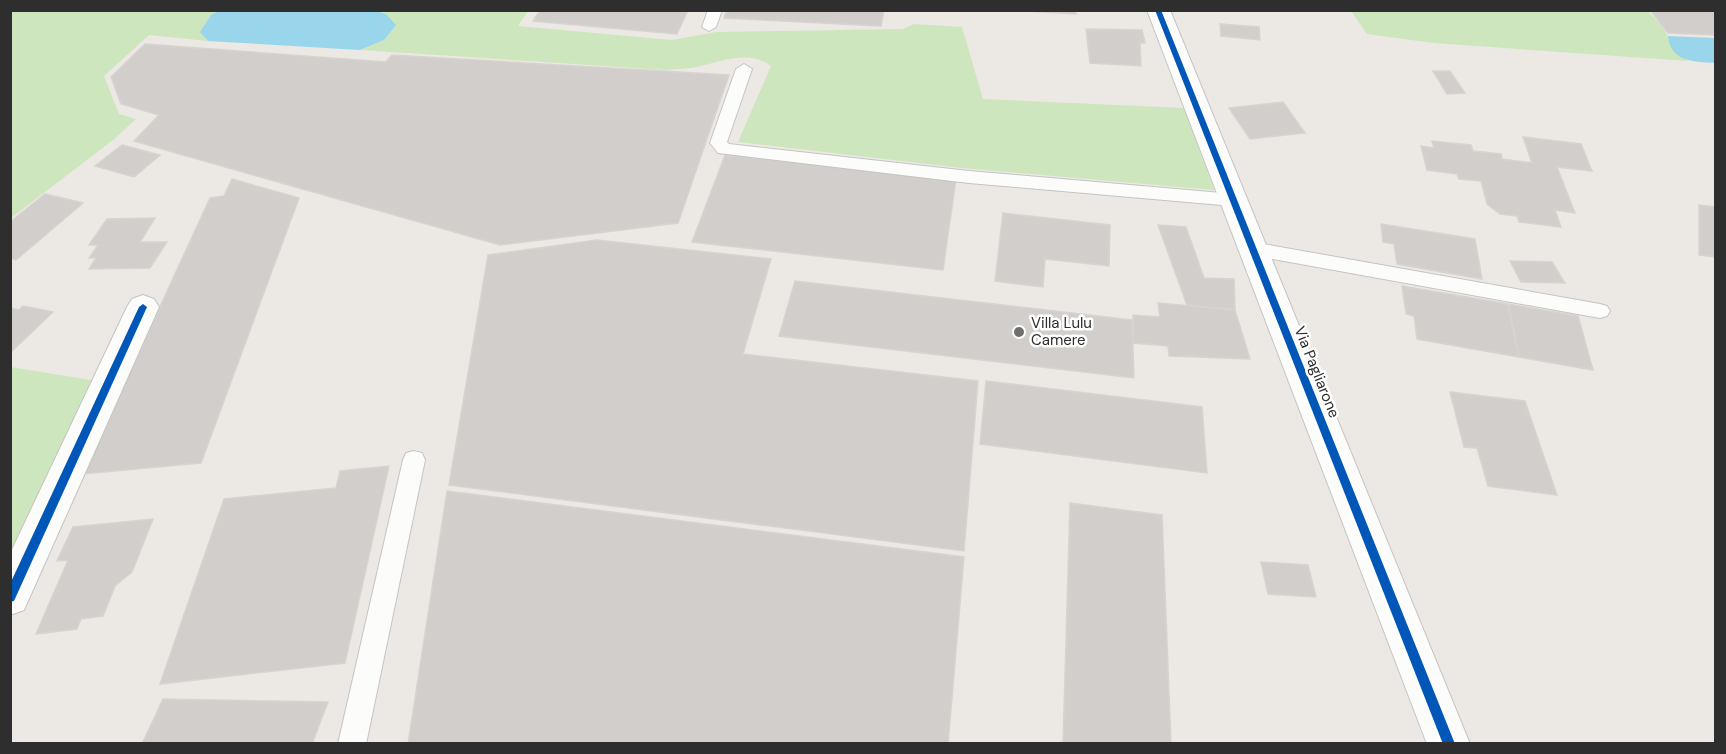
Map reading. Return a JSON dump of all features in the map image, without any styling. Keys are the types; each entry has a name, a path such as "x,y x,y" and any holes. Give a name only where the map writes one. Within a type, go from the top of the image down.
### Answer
{"street":[{"name":"Via Pagliarone","path":"1158,10 1449,744"},
{"path":"10,597 143,307"}],"lane":[{"path":"709,27 715,10"},
{"path":"744,69 718,143 724,149 969,177 1233,200"},
{"path":"1252,249 1600,311"},
{"path":"352,744 414,460"}],"green space":[{"path":"377,10 528,11 518,26 672,40 716,32 903,29 914,24 962,27 983,99 1184,108 1214,190 962,168 738,142 771,66 762,61 742,58 691,68 667,70 360,50 384,40 386,14"},
{"path":"11,11 218,11 211,15 201,32 208,41 149,35 104,76 119,114 136,119 113,140 11,218"},
{"path":"1351,11 1648,11 1663,28 1677,53 1688,61 1434,43 1367,34"},
{"path":"11,367 96,381 11,570"}],"water":[{"path":"218,11 377,11 386,14 396,25 384,40 360,50 208,41 200,32 211,15"},
{"path":"1668,36 1715,38 1715,63 1692,61 1678,56 1670,45"}],"building":[{"path":"540,10 688,10 677,34 533,21"},
{"path":"727,10 884,10 881,26 724,18"},
{"path":"1007,10 1076,10 1076,14"},
{"path":"1650,10 1716,10 1716,35 1668,33"},
{"path":"1220,24 1259,27 1260,40 1221,36"},
{"path":"1086,29 1142,30 1145,43 1140,43 1141,66 1090,63"},
{"path":"145,44 386,62 392,55 729,75 678,223 500,245 134,141 159,115 121,104 111,77"},
{"path":"1433,71 1450,71 1465,93 1447,94"},
{"path":"1283,102 1305,133 1250,139 1229,108"},
{"path":"1523,137 1581,144 1592,171 1557,167 1575,213 1555,210 1561,227 1519,222 1517,216 1500,214 1487,204 1481,181 1459,179 1457,174 1427,170 1421,146 1434,148 1432,141 1471,145 1473,151 1501,154 1502,159 1532,163"},
{"path":"122,145 160,155 134,177 95,166"},
{"path":"725,155 956,179 943,270 692,242"},
{"path":"232,179 299,198 201,463 83,474 210,198 224,196"},
{"path":"45,194 83,203 16,260 10,258 10,222"},
{"path":"1699,205 1716,207 1716,257 1699,255"},
{"path":"1003,213 1110,225 1109,266 1045,259 1043,287 995,281"},
{"path":"155,218 140,242 167,242 150,268 89,269 96,258 89,258 98,245 89,245 107,219"},
{"path":"1381,224 1475,239 1482,279 1397,264 1394,244 1383,242"},
{"path":"1158,225 1186,227 1204,278 1234,279 1235,310 1187,305"},
{"path":"597,240 771,259 743,354 978,381 964,551 449,485 488,255"},
{"path":"1510,261 1552,262 1565,283 1521,282"},
{"path":"795,281 1132,320 1134,378 779,336"},
{"path":"1402,286 1508,304 1519,357 1417,339 1414,316 1406,314"},
{"path":"1158,303 1235,310 1250,359 1169,356 1168,346 1133,343 1133,315 1160,317"},
{"path":"1508,304 1578,316 1593,370 1519,357"},
{"path":"23,306 53,312 10,353 10,308 19,310"},
{"path":"986,381 1202,407 1207,473 980,444"},
{"path":"1450,392 1525,401 1557,495 1488,486 1477,448 1464,447"},
{"path":"389,466 345,663 160,684 224,499 336,488 340,471"},
{"path":"447,491 964,557 948,744 408,744"},
{"path":"1070,503 1162,515 1171,744 1063,744"},
{"path":"153,519 132,572 115,586 103,616 81,619 77,629 36,634 68,560 57,561 73,527"},
{"path":"1261,562 1308,565 1316,597 1268,594"},
{"path":"163,699 328,702 312,744 142,744"}],"cycle path":[{"path":"1158,10 1449,744"},
{"path":"10,597 143,307"}],"place":[{"name":"Villa Lulu Camere","path":"1019,332"}]}
